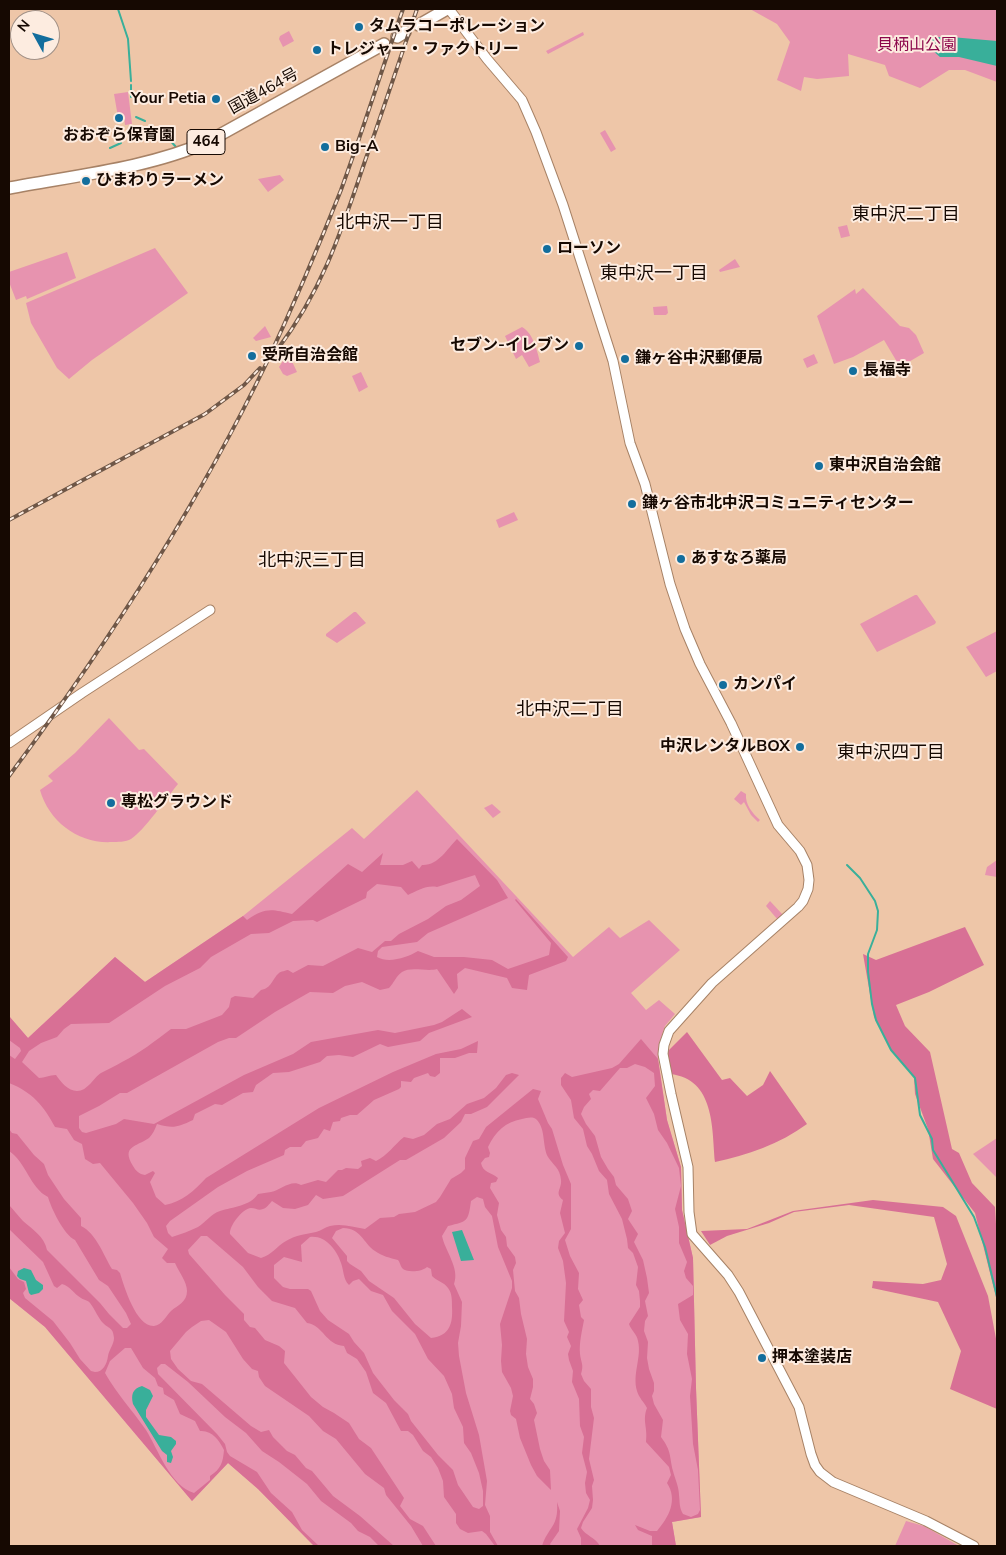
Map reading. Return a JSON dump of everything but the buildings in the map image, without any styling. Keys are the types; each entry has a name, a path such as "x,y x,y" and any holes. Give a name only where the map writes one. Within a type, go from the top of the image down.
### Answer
{"highway":[{"path":"419,25 448,9"},
{"name":"国道464号","path":"9,188 154,160 188,150 207,142 384,44"}],"street":[{"path":"448,9 522,100 534,126 563,205 613,361 630,443 645,484 670,584 685,630 703,669 724,706 778,825 800,851 807,865 809,880 808,889 803,901 712,982 678,1018 666,1038 663,1054 688,1167 689,1212 692,1234 728,1275 746,1306 800,1407 811,1454 820,1472 834,1482 926,1521 974,1546"},
{"path":"9,743 89,688 210,610"}],"green space":[{"name":"貝柄山公園","path":"750,9 996,9 997,82 965,70 949,70 920,88 889,76 885,65 848,54 849,76 817,79 804,77 801,91 777,80 790,42 777,24"},
{"path":"289,31 294,41 283,47 279,39 280,36"},
{"path":"583,32 584,35 548,54 546,51"},
{"path":"128,92 132,124 125,125 124,116 118,117 114,94"},
{"path":"605,130 616,149 611,152 600,133"},
{"path":"280,175 284,180 268,192 258,179"},
{"path":"847,225 850,236 841,238 838,227"},
{"path":"155,248 188,293 92,360 69,379 57,368 31,323 26,303"},
{"path":"67,252 76,278 27,299 26,296 16,300 9,282 9,272"},
{"path":"735,259 740,267 720,272 719,270"},
{"path":"863,288 900,326 909,328 916,335 924,353 900,367 884,340 853,357 834,364 817,316 855,289 856,294"},
{"path":"667,306 668,313 666,315 654,315 653,307"},
{"path":"265,326 271,337 256,341 253,338"},
{"path":"522,327 532,338 540,362 529,367 522,355 516,359 505,336"},
{"path":"288,353 297,372 287,376 283,374 279,367"},
{"path":"814,354 818,363 807,368 803,359"},
{"path":"361,372 368,387 359,392 352,376"},
{"path":"514,512 518,520 499,528 496,520"},
{"path":"917,595 936,622 935,624 877,652 860,624"},
{"path":"354,612 366,623 337,643 326,636 326,634"},
{"path":"997,631 997,671 986,677 966,647"},
{"path":"109,718 139,750 144,749 178,784 142,829 131,839 122,842 100,842 77,835 67,829 50,812 40,790 53,781 48,776 75,753"},
{"path":"417,790 573,957 609,927 620,938 649,920 680,950 631,993 646,1010 659,1000 675,1014 665,1026 659,1044 658,1059 667,1120 681,1167 682,1210 693,1258 701,1517 672,1522 676,1546 314,1546 258,1489 228,1463 192,1501 45,1327 9,1298 9,1016 28,1038 115,957 145,982 243,916 352,828 364,839"},
{"path":"741,791 746,794 750,808 760,820 758,822 751,815 744,802 741,805 734,799"},
{"path":"492,804 501,812 493,818 484,808"},
{"path":"997,860 997,877 985,875 987,867"},
{"path":"770,901 783,915 778,920 766,906"},
{"path":"997,1138 997,1178 973,1154"},
{"path":"906,1521 924,1526 959,1546 895,1546"}],"shaded area":[{"path":"457,839 497,880 508,898 428,933 417,942 382,947 378,951 377,957 393,960 418,951 434,957 464,957 492,960 508,969 549,955 551,943 516,899 568,957 566,961 529,975 527,990 512,988 507,978 465,968 457,974 458,988 454,994 437,969 406,970 398,975 389,988 380,990 362,982 345,986 333,993 310,992 236,1038 229,1038 218,1042 127,1093 120,1093 79,1116 79,1128 82,1132 86,1133 116,1124 124,1119 154,1124 244,1075 293,1054 311,1042 378,1030 395,1033 434,1025 462,1009 472,1017 429,1033 420,1041 388,1047 380,1044 353,1057 327,1056 320,1062 289,1072 273,1073 256,1085 253,1092 243,1093 222,1105 215,1104 195,1114 193,1120 171,1127 157,1124 149,1138 129,1151 134,1168 139,1173 145,1175 153,1171 155,1173 150,1182 156,1197 165,1205 171,1204 187,1195 206,1178 319,1108 393,1072 436,1054 461,1049 478,1041 477,1053 469,1053 455,1058 440,1058 440,1073 435,1077 430,1076 428,1073 414,1078 411,1082 401,1081 399,1089 374,1100 357,1115 350,1115 341,1118 340,1121 333,1122 330,1131 324,1129 318,1138 306,1141 301,1147 290,1147 285,1150 284,1155 247,1171 218,1187 170,1221 166,1226 168,1233 172,1237 198,1227 217,1212 246,1204 258,1194 275,1191 294,1183 301,1185 318,1180 326,1182 338,1170 346,1168 358,1169 362,1166 361,1161 370,1158 376,1161 404,1137 413,1139 424,1135 437,1124 450,1119 467,1104 484,1098 496,1088 506,1075 512,1073 519,1075 487,1107 471,1114 465,1114 461,1122 444,1138 406,1160 400,1160 343,1196 323,1199 316,1195 308,1205 295,1209 283,1208 272,1201 267,1207 260,1210 251,1208 244,1211 234,1223 230,1234 248,1253 261,1258 297,1236 334,1225 365,1229 380,1218 415,1212 436,1202 451,1179 465,1169 465,1158 473,1141 479,1139 486,1127 533,1089 541,1091 538,1099 552,1129 571,1184 571,1229 565,1240 570,1256 579,1273 578,1289 583,1300 579,1305 581,1317 584,1320 580,1346 581,1374 591,1389 591,1407 594,1418 589,1459 594,1480 592,1486 593,1500 592,1508 581,1528 600,1546 581,1546 581,1538 577,1529 590,1500 586,1493 587,1472 582,1453 584,1437 580,1426 579,1399 572,1382 573,1371 568,1354 571,1346 567,1337 569,1332 564,1321 566,1283 563,1261 558,1248 559,1241 565,1233 560,1213 563,1200 559,1195 561,1180 558,1170 546,1153 540,1124 534,1118 528,1118 516,1120 502,1128 494,1136 488,1147 489,1157 485,1158 481,1163 485,1171 498,1178 496,1182 491,1183 490,1188 499,1203 497,1215 501,1230 506,1237 507,1246 515,1257 516,1263 513,1270 515,1291 519,1298 527,1339 526,1354 528,1367 533,1379 530,1399 537,1413 534,1420 540,1449 544,1461 550,1470 551,1490 537,1476 531,1465 520,1438 516,1419 511,1415 510,1411 513,1396 511,1388 502,1372 500,1324 512,1288 512,1281 498,1247 492,1216 485,1207 483,1199 477,1197 471,1201 466,1220 448,1226 442,1236 454,1266 454,1284 462,1302 458,1343 459,1356 466,1393 479,1435 487,1481 485,1505 490,1516 490,1532 498,1546 495,1546 482,1531 468,1533 460,1529 456,1523 456,1514 444,1497 443,1481 438,1468 431,1457 423,1451 413,1435 408,1431 401,1431 386,1403 373,1393 366,1372 357,1359 347,1353 344,1346 333,1342 317,1327 307,1323 295,1308 272,1301 258,1287 243,1267 207,1236 201,1236 188,1250 189,1254 244,1314 244,1320 250,1327 255,1328 265,1340 285,1351 284,1363 311,1397 349,1423 359,1439 371,1448 404,1498 400,1506 410,1519 423,1526 436,1546 423,1546 411,1526 386,1495 384,1488 365,1474 336,1439 323,1431 309,1416 265,1386 259,1377 258,1371 252,1369 243,1359 226,1332 209,1320 201,1321 186,1332 170,1351 171,1359 178,1369 191,1381 202,1384 251,1426 261,1432 269,1430 273,1437 287,1451 295,1455 306,1468 312,1471 333,1496 360,1516 394,1546 379,1546 370,1537 358,1531 351,1523 321,1501 307,1484 262,1451 246,1433 225,1417 188,1382 165,1364 161,1364 157,1368 158,1374 217,1434 225,1444 230,1456 257,1472 271,1493 292,1512 302,1530 319,1546 314,1546 258,1489 228,1463 192,1501 45,1327 9,1298 9,1267 18,1279 24,1282 26,1289 23,1293 25,1298 53,1321 91,1371 98,1372 104,1367 114,1340 112,1330 101,1321 88,1301 82,1299 65,1285 62,1284 57,1288 54,1286 43,1262 9,1229 9,1205 41,1237 47,1250 123,1328 127,1328 131,1324 108,1286 99,1280 75,1240 62,1227 48,1197 37,1188 20,1162 9,1151 9,1129 12,1133 17,1134 44,1164 48,1175 64,1199 81,1218 81,1226 95,1239 112,1269 120,1273 132,1305 142,1320 148,1325 154,1326 159,1324 184,1301 187,1295 187,1288 175,1263 167,1263 162,1258 168,1249 154,1237 133,1203 100,1163 93,1164 85,1159 82,1144 74,1140 67,1129 55,1127 42,1106 31,1095 9,1083 9,1055 15,1059 21,1051 20,1048 9,1040 9,1016 28,1038 115,957 145,982 243,916 247,920 269,910 292,914 348,864 362,872 383,853 380,865 403,865 412,861 419,869 422,865 428,865 437,860","holes":["475,875 480,886 461,900 446,906 428,919 399,934 391,941 385,941 372,952 358,948 323,966 308,965 293,973 288,970 277,975 270,985 253,998 235,996 231,998 229,1007 222,1015 186,1029 171,1029 135,1055 98,1075 84,1089 74,1091 62,1083 56,1075 39,1078 22,1062 29,1051 41,1043 57,1037 71,1024 109,1023 165,986 200,968 211,957 251,934 269,933 293,921 313,920 317,922 366,898 367,892 377,884 401,887 408,895 425,888 437,887","343,1228 354,1230 375,1251 383,1256 398,1260 404,1270 418,1271 427,1267 431,1269 432,1276 446,1286 451,1294 452,1318 446,1332 431,1338 415,1324 394,1298 369,1281 361,1271 347,1261 347,1256 332,1238 336,1231","310,1237 321,1238 330,1244 339,1258 347,1283 349,1285 359,1279 371,1291 383,1295 392,1311 415,1334 428,1359 444,1376 452,1394 454,1408 463,1427 464,1443 471,1453 479,1473 483,1491 483,1506 479,1509 473,1507 458,1485 453,1470 438,1455 411,1421 408,1414 394,1400 373,1373 364,1353 349,1334 328,1320 320,1311 311,1291 308,1289 283,1287 274,1278 274,1265 284,1257 302,1262 301,1245","125,1348 131,1348 143,1368 155,1378 158,1386 163,1388 164,1394 174,1400 180,1414 195,1421 200,1431 212,1434 220,1443 224,1450 221,1465 210,1476 210,1480 194,1493 178,1483 171,1475 146,1430 110,1381 105,1373 110,1361"]},
{"path":"965,927 984,965 929,992 896,1005 905,1026 930,1052 952,1149 959,1153 972,1183 995,1207 997,1301 975,1213 933,1159 928,1129 915,1094 914,1077 891,1050 874,1017 863,954 876,960"},
{"path":"687,1032 722,1080 730,1078 747,1096 763,1085 770,1071 807,1124 763,1148 715,1162 711,1121 703,1095 696,1085 685,1078 670,1074 666,1053"},
{"path":"641,1039 658,1059 667,1120 681,1167 682,1210 693,1258 701,1517 672,1522 676,1546 652,1546 652,1536 638,1530 635,1525 650,1531 657,1531 665,1520 672,1502 672,1496 667,1483 671,1475 669,1467 646,1442 645,1417 647,1408 638,1393 636,1385 639,1347 636,1336 629,1324 640,1307 639,1291 636,1285 638,1267 633,1253 628,1248 622,1219 609,1194 607,1180 599,1171 587,1146 583,1129 574,1118 571,1100 561,1085 561,1078 565,1073 572,1077 612,1068 619,1064","holes":["635,1064 645,1067 654,1073 655,1086 646,1098 654,1114 658,1130 667,1143 679,1168 681,1186 675,1209 679,1227 679,1243 687,1262 684,1271 686,1278 693,1286 693,1295 678,1304 680,1320 688,1334 687,1354 692,1379 690,1396 693,1444 698,1470 700,1510 698,1514 691,1517 683,1514 681,1509 670,1454 661,1437 663,1420 654,1404 652,1396 654,1383 649,1369 647,1358 648,1342 644,1331 645,1321 648,1316 645,1301 649,1293 643,1260 634,1242 638,1234 628,1219 632,1211 628,1199 616,1185 614,1177 601,1157 595,1136 581,1114 591,1099 589,1094 593,1090 600,1091 620,1068 627,1068"]},
{"path":"873,1200 943,1207 956,1216 988,1296 997,1344 997,1409 950,1389 961,1351 938,1302 872,1288 873,1281 923,1284 941,1280 947,1264 934,1217 849,1205 794,1212 769,1223 727,1236 710,1245 701,1231 747,1229 793,1211"},
{"path":"557,1502 560,1511 559,1531 550,1544 551,1546 542,1546 555,1522"}],"water":[{"path":"934,37 997,41 997,66 959,57 940,57 923,42"},
{"path":"462,1230 474,1260 461,1261 452,1232"},
{"path":"24,1268 31,1270 36,1280 43,1285 43,1289 39,1293 31,1295 26,1281 17,1276 18,1271"},
{"path":"142,1386 150,1390 153,1396 146,1410 146,1417 159,1435 171,1437 176,1441 171,1451 173,1457 171,1463 167,1462 167,1455 162,1451 133,1404 133,1393"}],"waterway":[{"path":"118,9 128,39 131,81"},
{"path":"131,85 131,97"},
{"path":"136,117 145,121"},
{"path":"129,140 148,127"},
{"path":"168,138 176,147"},
{"path":"110,148 121,143"},
{"path":"847,865 860,878 875,901 878,911 877,930 868,954 868,972 876,1020 891,1050 915,1078 920,1115 932,1139 933,1150 974,1217 985,1247 997,1297"}],"railway":[{"path":"9,776 115,627 180,523 240,417 277,341 341,190 403,9"},
{"path":"277,350 307,305 339,236 417,9"},
{"path":"9,520 205,414 244,385 260,368"}],"place":[{"name":"タムラコーポレーション","path":"359,27"},
{"name":"トレジャー・ファクトリー","path":"317,50"},
{"name":"Your Petia","path":"216,99"},
{"name":"おおぞら保育園","path":"119,118"},
{"name":"Big-A","path":"325,147"},
{"name":"ひまわりラーメン","path":"86,181"},
{"name":"ローソン","path":"547,249"},
{"name":"セブン-イレブン","path":"579,346"},
{"name":"受所自治会館","path":"252,356"},
{"name":"鎌ヶ谷中沢郵便局","path":"625,359"},
{"name":"長福寺","path":"853,371"},
{"name":"東中沢自治会館","path":"819,466"},
{"name":"鎌ヶ谷市北中沢コミュニティセンター","path":"632,504"},
{"name":"あすなろ薬局","path":"681,559"},
{"name":"カンパイ","path":"723,685"},
{"name":"中沢レンタルBOX","path":"800,747"},
{"name":"専松グラウンド","path":"111,803"},
{"name":"押本塗装店","path":"762,1358"}],"district":[{"name":"東中沢二丁目","path":"906,216"},
{"name":"北中沢一丁目","path":"390,224"},
{"name":"東中沢一丁目","path":"654,275"},
{"name":"北中沢三丁目","path":"312,562"},
{"name":"北中沢二丁目","path":"570,711"},
{"name":"東中沢四丁目","path":"891,754"}]}
